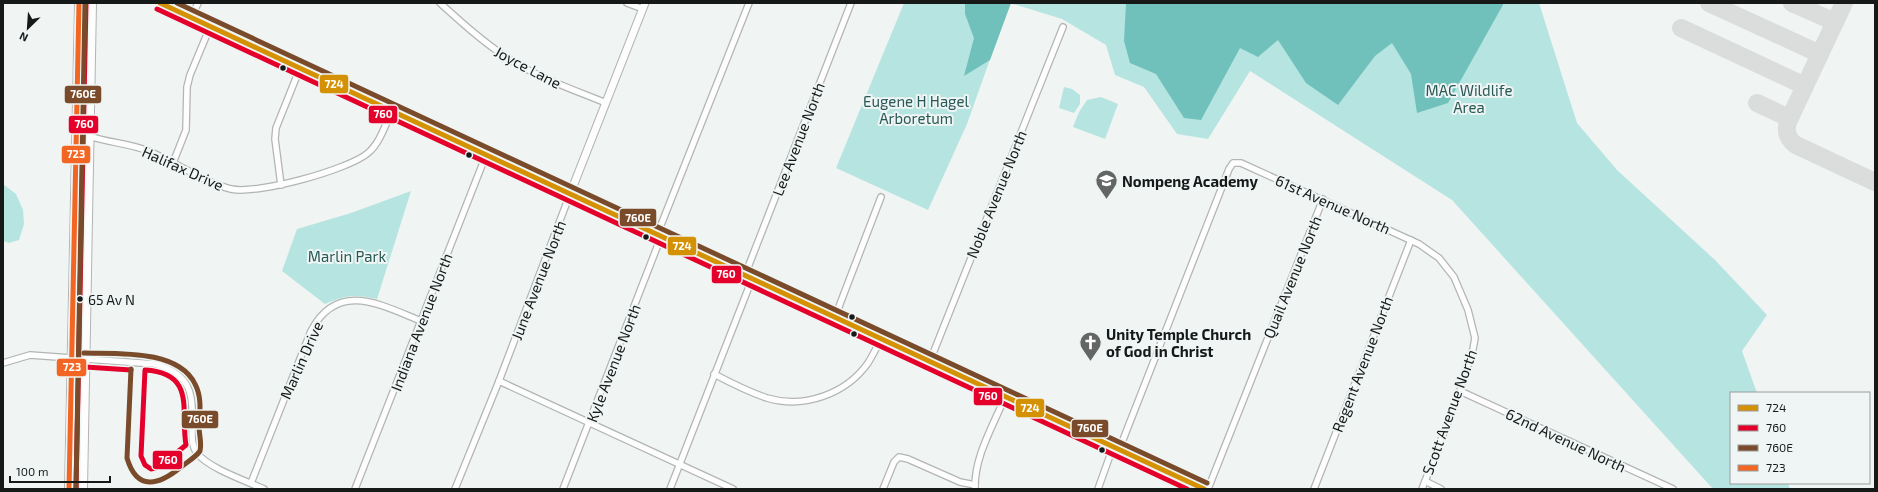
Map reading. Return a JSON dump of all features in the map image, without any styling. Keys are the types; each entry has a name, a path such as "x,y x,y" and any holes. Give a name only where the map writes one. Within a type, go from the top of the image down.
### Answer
{"main road":[{"path":"69,489 70,359 79,3"},
{"path":"83,489 84,360 92,3"}],"street":[{"path":"160,3 1204,489"},
{"path":"191,18 198,3"},
{"name":"Joyce Lane","path":"440,3 486,44 507,58 554,82 606,102"},
{"path":"627,3 644,6"},
{"name":"Kyle Avenue North","path":"563,489 590,423 659,236 749,3"},
{"name":"Lee Avenue North","path":"745,275 851,3"},
{"name":"June Avenue North","path":"456,489 644,6"},
{"path":"173,163 186,130 190,75 210,27"},
{"name":"Noble Avenue North","path":"930,361 1063,27"},
{"path":"281,185 275,145 276,128 300,68"},
{"name":"Halifax Drive","path":"89,136 105,141 134,146 231,189 249,190 281,185 351,163 364,156 375,146 392,111"},
{"name":"Indiana Avenue North","path":"355,489 486,155"},
{"name":"61st Avenue North","path":"1116,448 1229,169 1233,163 1241,163 1411,240"},
{"path":"835,317 880,197"},
{"name":"Quail Avenue North","path":"1208,489 1323,199"},
{"name":"Scott Avenue North","path":"1411,240 1430,250 1448,267 1454,277 1468,310 1472,324 1474,344 1460,391 1422,489"},
{"name":"Regent Avenue North","path":"1314,489 1411,240"},
{"path":"670,489 752,279"},
{"name":"Marlin Drive","path":"251,483 311,331 323,312 343,302 365,300 421,321"},
{"path":"714,374 768,398 784,402 816,399 831,393 858,375 868,362 882,338"},
{"path":"3,363 30,356 155,364 167,368 177,373 185,382 193,402 192,443 196,452 209,464 264,489"},
{"path":"499,381 733,489"},
{"name":"62nd Avenue North","path":"1460,391 1673,489"},
{"path":"883,489 894,462 899,457 908,458 960,482 975,487 976,469 979,457 1005,397"},
{"path":"1098,489 1116,448"},
{"path":"1425,481 1441,489"}],"green space":[{"name":"Eugene H Hagel Arboretum","path":"904,3 1010,3 967,124 928,210 836,168"},
{"name":"MAC Wildlife Area","path":"1010,3 1539,3 1577,123 1617,170 1715,260 1767,315 1742,351 1757,392 1730,392 1730,484 1788,484 1790,489 1713,489 1452,200 1250,71 1208,139 1177,134 1144,87 1115,75 1106,45 1062,19"},
{"path":"1064,87 1072,89 1080,95 1080,104 1074,113 1059,108"},
{"path":"1101,97 1118,104 1105,139 1073,127 1079,112 1087,100"},
{"path":"3,184 16,194 23,210 24,224 19,240 9,243 3,241"},
{"name":"Marlin Park","path":"411,191 377,299 362,296 350,296 325,304 282,271 297,229 351,213"}],"shaded area":[{"path":"965,3 1011,3 990,60 964,76 974,38 965,14"},
{"path":"1126,3 1504,3 1448,103 1417,113 1411,74 1392,43 1375,56 1338,105 1306,83 1278,40 1258,57 1240,48 1201,120 1184,118 1156,74 1130,63 1124,41"}],"taxiway":[{"path":"1709,3 1820,54"},
{"path":"1792,3 1835,22"},
{"path":"1844,3 1788,122 1787,132 1789,138 1796,145 1875,182"},
{"path":"1681,28 1805,86"},
{"path":"1757,103 1789,118"}],"transit line":[{"name":"723","path":"69,489 79,3"},
{"name":"760E","path":"76,489 85,3"},
{"name":"760","path":"76,489 86,3"},
{"name":"724","path":"160,3 1204,489"},
{"name":"760E","path":"177,3 1207,483"},
{"name":"760","path":"157,9 1187,489"},
{"name":"760E","path":"84,353 129,354 161,359 175,365 187,373 195,384 200,399 200,451 173,473 157,481 143,481 131,469 127,458 131,369"},
{"name":"760","path":"70,366 131,370"},
{"name":"760","path":"145,370 161,373 172,378 179,386 183,396 184,408 186,445 159,467 151,469 145,465 141,456 145,370"}],"place":[{"name":"Nompeng Academy","path":"1107,200"},
{"name":"65 Av N","path":"80,299"},
{"name":"Unity Temple Church of God in Christ","path":"1091,362"}]}
